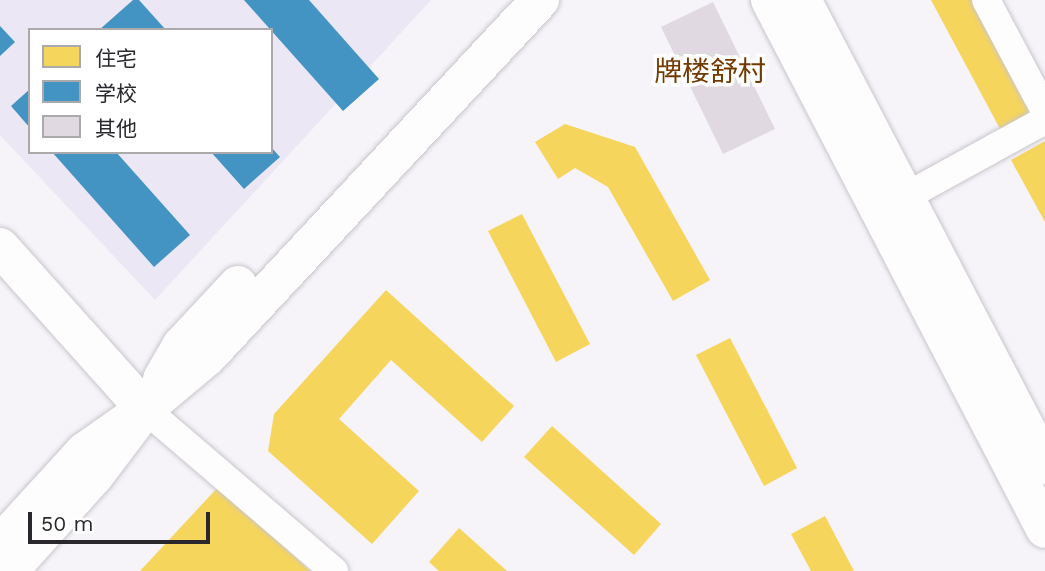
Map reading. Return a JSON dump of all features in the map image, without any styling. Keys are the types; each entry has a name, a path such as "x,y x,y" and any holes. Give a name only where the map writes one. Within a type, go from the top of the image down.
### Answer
{"main road":[{"path":"9,571 95,475 145,409 182,345 505,0"},
{"path":"0,544 84,452 145,409 208,356 540,0"},
{"path":"770,0 1045,529"},
{"path":"802,0 1045,465"},
{"path":"0,247 145,409"}],"street":[{"path":"986,0 1036,74 1045,111"},
{"path":"905,197 1045,120"},
{"path":"145,409 334,571"}],"shaded area":[{"path":"0,0 431,0 155,300 0,135"}],"building: 住宅":[{"path":"931,0 986,0 1045,120 1006,140"},
{"path":"565,124 635,147 710,280 673,301 608,187 575,168 558,179 535,142"},
{"path":"1045,141 1045,222 1011,160"},
{"path":"522,214 590,344 556,362 488,231"},
{"path":"386,290 514,406 482,442 391,360 339,419 419,491 372,544 268,451 274,414"},
{"path":"730,338 797,468 764,486 696,355"},
{"path":"552,426 661,524 634,555 524,457"},
{"path":"219,486 310,571 140,571"},
{"path":"825,516 854,571 811,571 791,534"},
{"path":"459,528 507,571 439,571 429,562"}],"building: 学校":[{"path":"133,0 139,0 164,28 101,28"},
{"path":"244,0 309,0 379,79 343,111 273,33 273,28 269,28"},
{"path":"0,26 15,42 0,56"},
{"path":"28,91 28,126 11,106"},
{"path":"273,149 280,157 244,189 213,154 273,154"},
{"path":"54,154 118,154 190,235 154,267"}],"building: 其他":[{"path":"713,2 775,129 723,154 661,27"}],"district":[{"name":"牌楼舒村","path":"710,72"}]}
